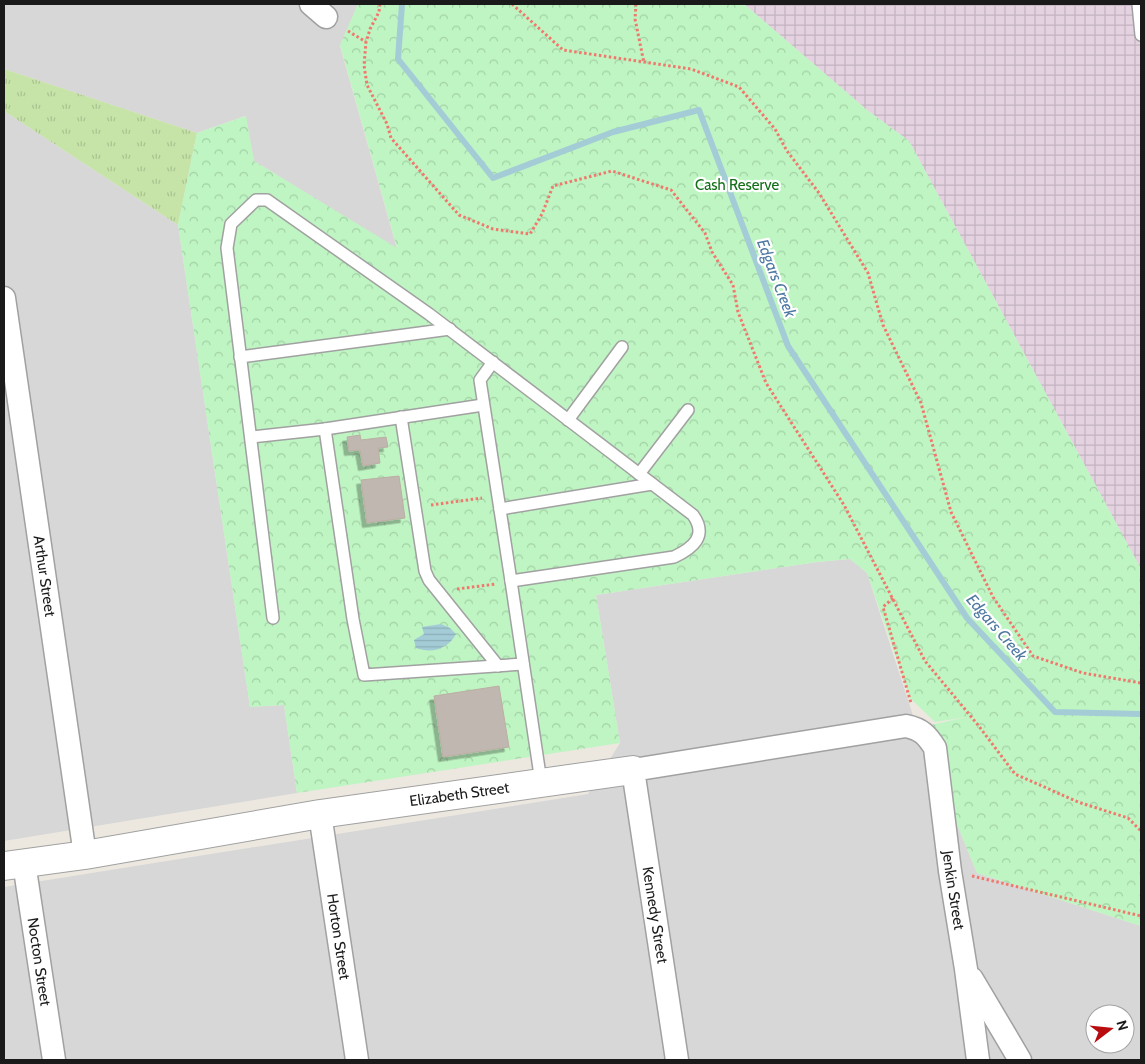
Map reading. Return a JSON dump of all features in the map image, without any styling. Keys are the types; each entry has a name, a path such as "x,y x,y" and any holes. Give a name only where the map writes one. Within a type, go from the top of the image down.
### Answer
{"street":[{"name":"Arthur Street","path":"4,298 85,855"},
{"name":"Elizabeth Street","path":"14,865 85,855 320,814 633,770 906,726 917,728"},
{"name":"Jenkin Street","path":"917,728 927,736 935,748 950,871 978,1060"},
{"name":"Kennedy Street","path":"633,770 677,1060"},
{"name":"Horton Street","path":"320,814 357,1060"},
{"name":"Nocton Street","path":"14,865 54,1060"},
{"path":"966,970 1020,1060"}],"lane":[{"path":"1138,4 1141,35"},
{"path":"273,618 227,248 231,224 256,200 267,200 450,329 693,514 698,521 698,539 686,552 666,559 511,582"},
{"path":"240,357 450,329"},
{"path":"568,420 622,347"},
{"path":"493,362 480,380 541,782"},
{"path":"250,437 325,429 483,405"},
{"path":"639,474 688,410"},
{"path":"401,417 425,570 429,580 438,592 498,666"},
{"path":"325,429 353,619 364,675 523,664"},
{"path":"500,509 652,484"}],"path":[{"path":"380,4 366,42 364,65 366,85 387,124 391,138 459,216 493,229 530,234 542,214 553,186 612,171 671,190 705,233 712,252 733,285 738,312 766,383 844,505 925,661 978,725 1015,774 1078,802 1128,818 1141,831"},
{"path":"512,4 563,50 691,69 739,87 775,129 786,151 819,193 868,273 883,325 921,403 951,512 992,597 1033,656 1083,673 1141,683"},
{"path":"636,4 635,19 644,63"},
{"path":"348,31 366,42"},
{"path":"415,507 498,496"},
{"path":"438,592 511,582"},
{"path":"893,598 883,606 911,703"},
{"path":"950,871 1141,916"}],"shaded area":[{"path":"4,4 358,4 340,46 397,249 254,161 245,116 197,133 4,69"},
{"path":"744,4 1141,4 1141,569 909,141 867,110"},
{"path":"4,111 178,225 250,707 284,705 297,793 4,841"},
{"path":"850,559 867,573 917,728 977,873 1141,926 1141,1060 4,1060 4,887 588,794 620,743 596,595 817,562"}],"green space":[{"name":"Cash Reserve","path":"358,4 744,4 867,110 909,141 1141,569 1141,926 977,873 917,728 967,717 935,722 910,698 867,573 850,559 817,562 596,595 620,743 297,793 284,705 250,707 178,225 197,133 246,116 254,161 397,248 340,45"},
{"path":"4,69 197,133 178,225 4,111"}],"water":[{"path":"441,624 450,628 456,634 449,643 444,647 434,650 416,648 414,640 424,634 422,627"}],"building":[{"path":"360,435 361,440 386,437 388,447 378,448 380,463 363,466 360,450 349,451 347,437"},
{"path":"399,476 405,518 367,523 361,480"},
{"path":"499,686 509,747 443,757 434,696"}],"waterway":[{"name":"Edgars Creek","path":"402,4 398,59 493,178 613,132 699,110 788,346 967,618 1055,712 1141,714"}]}
